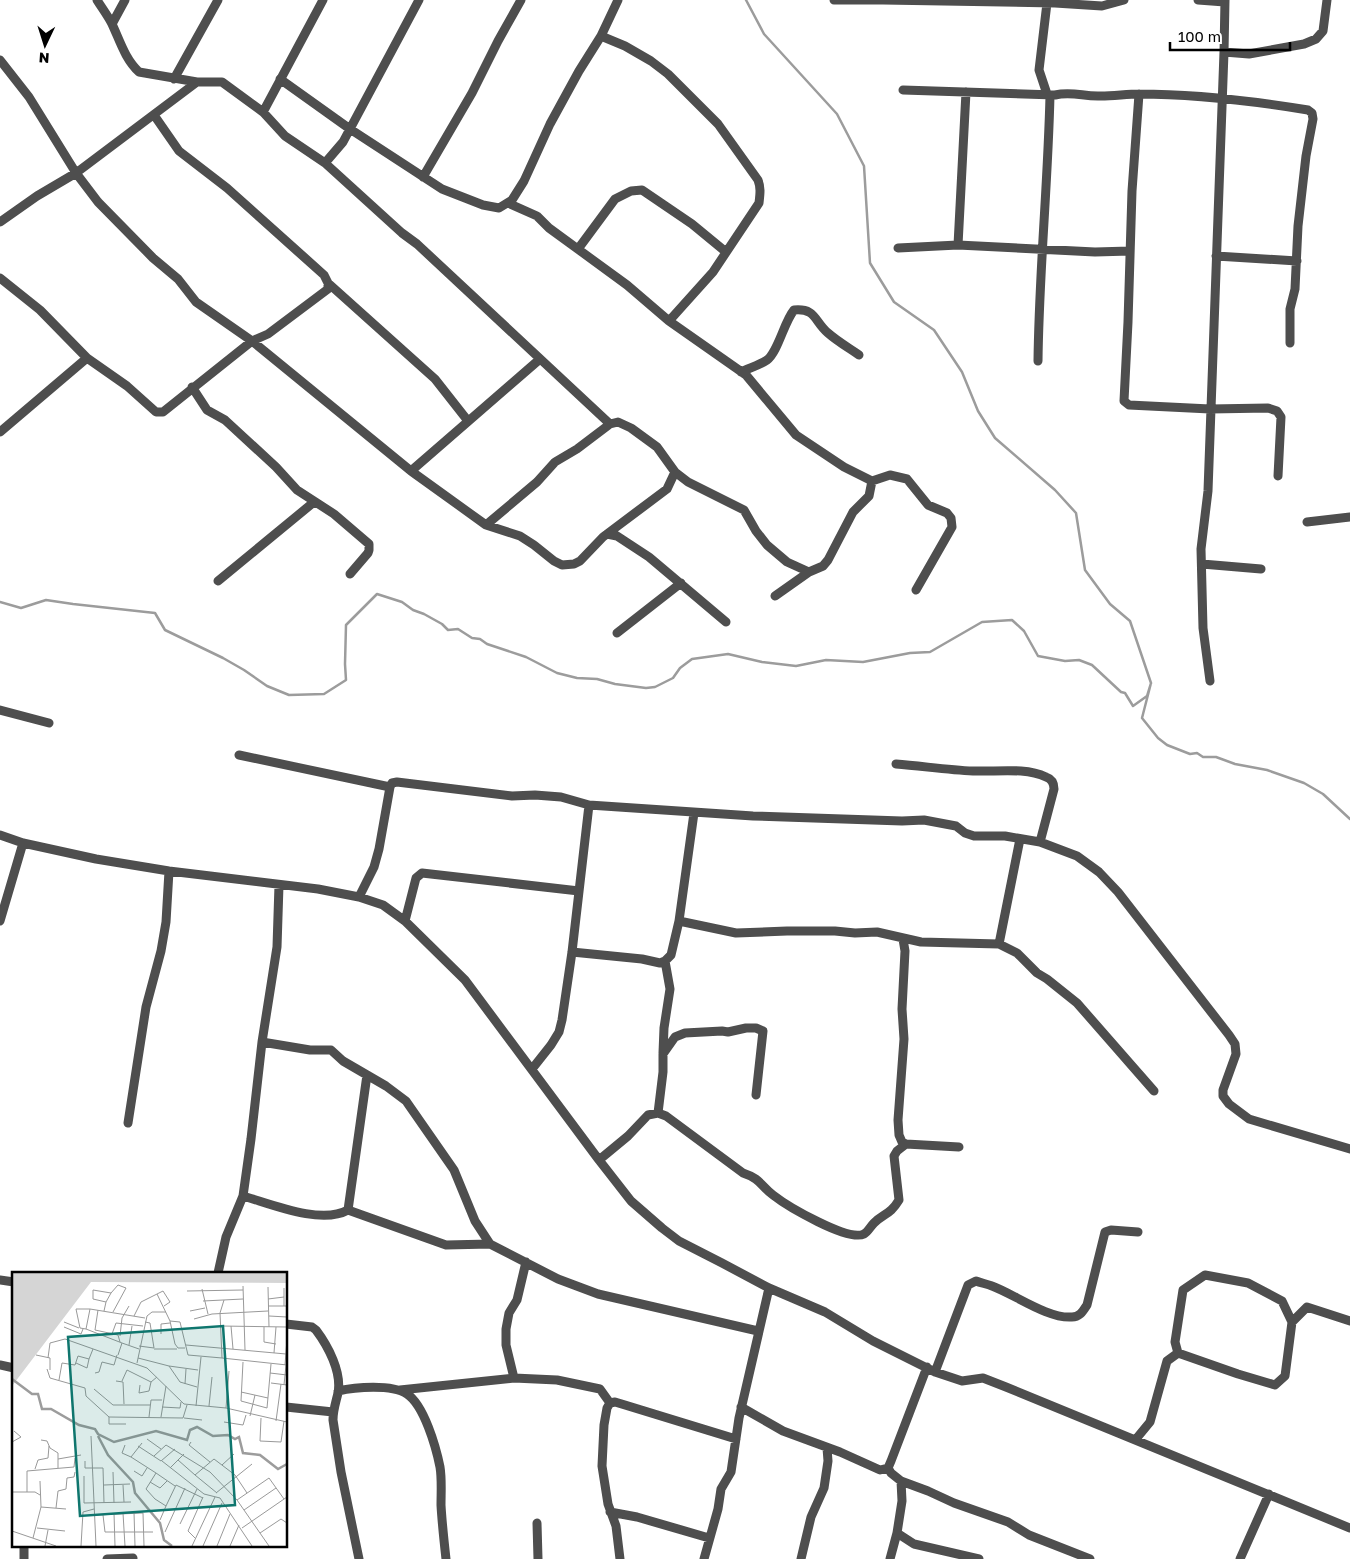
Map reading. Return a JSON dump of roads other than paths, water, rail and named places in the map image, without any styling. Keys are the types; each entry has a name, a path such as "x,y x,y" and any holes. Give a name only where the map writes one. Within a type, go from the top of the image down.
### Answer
{"street":[{"path":"98,0 132,66 139,72 197,82 222,82 263,112 285,136 325,163 402,234 417,244 610,424"},
{"path":"112,24 125,0"},
{"path":"174,79 218,0"},
{"path":"263,112 323,0"},
{"path":"325,163 344,142 419,0"},
{"path":"424,177 522,0"},
{"path":"280,80 350,129 442,189 483,205 499,208 512,200 524,181 550,124 601,36 618,0"},
{"path":"834,0 974,0 1053,2 1102,6 1124,0"},
{"path":"1198,0 1225,1 1208,491 1201,550 1202,628 1210,681"},
{"path":"1224,52 1249,54 1304,44 1316,39 1323,31 1327,0"},
{"path":"1038,361 1038,302 1049,145 1048,94 1039,70 1053,2"},
{"path":"601,36 651,61 668,74 718,124 761,186 759,202 713,272 669,321"},
{"path":"0,60 29,97 76,173 98,202 153,258 178,280 196,302 252,340 411,471 486,525 520,536 554,561 568,565 580,561 608,534 667,489 674,472"},
{"path":"0,222 37,196 76,173 197,82"},
{"path":"904,90 1048,94 1067,92 1099,97 1139,94 1222,98 1290,107 1312,112 1313,119 1306,156 1298,226 1295,290 1290,309 1290,344"},
{"path":"958,245 966,92"},
{"path":"1139,94 1132,191 1124,401 1129,405 1210,409 1268,408 1277,411 1281,414 1278,476"},
{"path":"154,115 179,151 234,194 324,275 328,283 435,379 468,422"},
{"path":"578,249 615,198 631,190 642,190 692,224 726,252"},
{"path":"508,203 538,216 549,228 627,285 669,321 746,375 796,435 844,467 872,481 890,475 907,479 928,505 947,514 951,518 952,527 916,590"},
{"path":"898,248 958,245 1095,252 1130,251"},
{"path":"1216,256 1297,260"},
{"path":"0,278 40,310 87,358 127,386 156,412 163,412 252,340 268,334 328,289 328,283"},
{"path":"741,372 768,359 788,318 794,310 804,309 813,314 827,332 858,355"},
{"path":"0,432 87,358"},
{"path":"411,471 540,359"},
{"path":"192,387 207,410 225,420 276,467 297,490 334,514 369,544 368,553 350,574"},
{"path":"486,525 537,482 555,462 577,449 610,424 622,423 657,447 674,472 688,482 744,510 756,531 767,545 787,562 809,572"},
{"path":"775,596 809,572 823,566 853,512 869,496 872,481"},
{"path":"218,581 314,502"},
{"path":"1307,522 1350,518"},
{"path":"608,534 617,536 649,557 726,622"},
{"path":"1202,564 1261,569"},
{"path":"617,633 681,583"},
{"path":"0,710 49,723"},
{"path":"238,755 390,787"},
{"path":"896,764 975,771 1022,772 1045,776 1054,784 1054,789 1040,842"},
{"path":"359,897 374,867 390,787 392,783 397,782 512,796 561,797 589,806 694,812 924,820 956,826 965,833 974,836 1005,836 1040,842 1077,856 1099,872 1118,892 1229,1035 1235,1044 1236,1054 1223,1090 1223,1096 1229,1104 1249,1119 1350,1149"},
{"path":"532,1069 551,1046 558,1032 563,1013 589,806"},
{"path":"572,952 642,958 660,964 666,961 671,955 679,921 694,812"},
{"path":"0,835 23,843 96,860 318,889 359,897 383,905 405,921 465,980 599,1160 632,1201 679,1240 769,1288 825,1312 873,1341 931,1369 962,1381 982,1378 1136,1439 1350,1528"},
{"path":"999,944 1020,838"},
{"path":"0,921 23,843"},
{"path":"128,1123 146,1007 161,951 166,922 169,871"},
{"path":"405,921 416,878 422,873 579,892"},
{"path":"218,1272 226,1237 243,1196 262,1042 277,947 279,885"},
{"path":"679,921 736,932 877,932 921,942 999,944 1017,953 1037,973 1077,1004 1154,1092"},
{"path":"903,939 905,951 902,1009 904,1039 898,1120 899,1135 902,1142 906,1144 959,1147"},
{"path":"658,1113 663,1072 664,1028 670,989 666,961"},
{"path":"663,1054 675,1037 685,1033 728,1032 746,1028 756,1028 763,1031 756,1095"},
{"path":"262,1042 310,1050 327,1049 335,1053 343,1061 386,1086 406,1101 454,1170 475,1221 490,1244"},
{"path":"243,1196 307,1215 342,1214 348,1210 367,1075"},
{"path":"599,1160 628,1136 648,1115 658,1113 666,1116 743,1173 754,1177 772,1194 793,1209 825,1225 848,1234 857,1235 866,1233 874,1222 886,1215 895,1206 898,1200 894,1156 906,1144"},
{"path":"348,1210 446,1246 490,1244 558,1279 598,1294 758,1331"},
{"path":"1090,1559 1029,1535 1008,1522 902,1482 890,1473 888,1468 968,1285 976,1281 992,1286 1056,1315 1072,1317 1081,1314 1086,1305 1105,1232 1111,1230 1138,1232"},
{"path":"514,1378 506,1345 506,1329 509,1313 517,1300 526,1262"},
{"path":"1205,1275 1248,1283 1282,1301 1292,1322 1285,1376 1275,1385 1178,1353 1175,1342 1183,1290 1205,1275"},
{"path":"704,1559 718,1509 721,1489 731,1472 741,1407 769,1288"},
{"path":"1292,1322 1307,1307 1350,1322"},
{"path":"288,1324 312,1327 316,1330 336,1366 339,1382 333,1412 341,1472 359,1559"},
{"path":"1136,1439 1150,1422 1167,1361 1178,1353"},
{"path":"338,1391 362,1388 398,1390 514,1378 556,1380 600,1389 610,1403"},
{"path":"398,1390 413,1399 429,1428 440,1467 443,1543 446,1559"},
{"path":"610,1403 614,1402 625,1405 736,1439"},
{"path":"610,1403 607,1408 604,1425 602,1466 610,1512 616,1526 620,1559"},
{"path":"288,1407 333,1412"},
{"path":"741,1407 783,1431 880,1470 888,1468"},
{"path":"801,1559 811,1517 824,1488 828,1461 827,1448"},
{"path":"890,1559 897,1533 902,1501 902,1482"},
{"path":"1240,1559 1269,1494"},
{"path":"610,1512 638,1517 709,1538"},
{"path":"537,1523 538,1559"},
{"path":"897,1533 914,1544 963,1557 979,1559"},
{"path":"24,1546 24,1559"},
{"path":"107,1559 133,1558"}],"waterway":[{"path":"746,0 764,34 837,114 864,166 870,263 894,302 934,330 962,372 978,411 995,438 1055,490 1076,513 1085,570 1110,604 1130,621 1151,683"},
{"path":"0,602 21,608 46,600 155,613 165,630 223,658 267,686 289,695 324,694 346,680 346,625 377,594 402,602 413,610 442,624 448,630 458,629 472,638 480,639 487,644 526,657 557,673 577,678 597,679 615,684 646,688 655,687 673,678 680,668 692,659 728,654 762,662 796,666 826,660 863,662 910,653 930,652 982,622 1012,620 1024,631 1038,656 1065,661 1079,660 1092,665 1121,692 1125,693 1133,706 1147,696 1151,683 1142,718 1158,738 1167,745 1190,754 1197,753 1203,757 1216,757 1235,764 1267,770 1304,783 1323,794 1350,819"}]}
